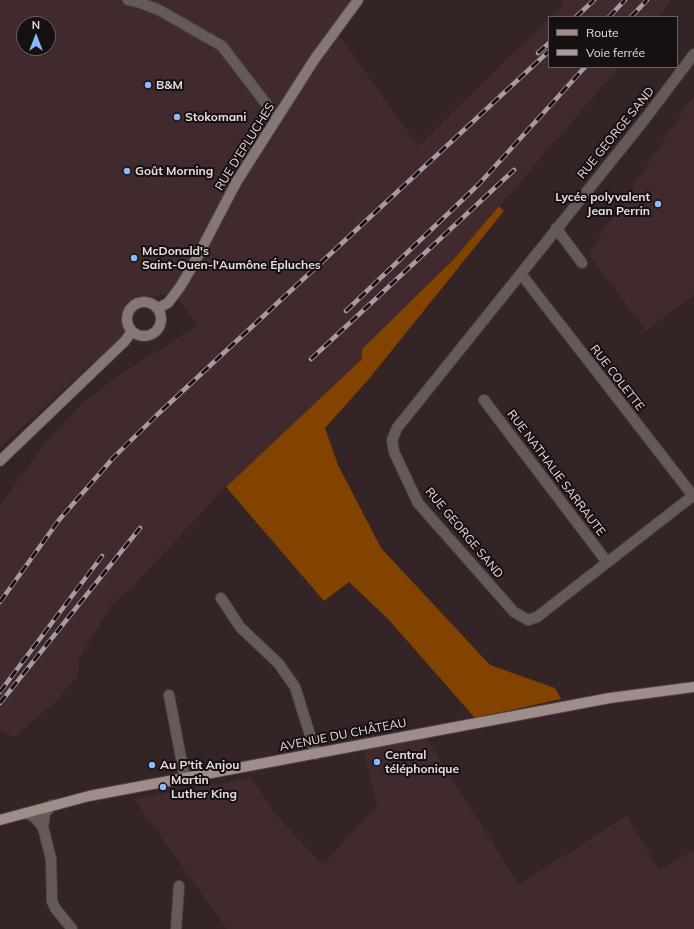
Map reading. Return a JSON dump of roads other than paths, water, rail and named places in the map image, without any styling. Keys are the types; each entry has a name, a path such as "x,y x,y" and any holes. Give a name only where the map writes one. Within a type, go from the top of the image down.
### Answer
{"main road":[{"name":"AVENUE DU CHÂTEAU","path":"0,820 89,796 610,698 694,688"}],"street":[{"path":"128,0 140,2 159,10 222,46 277,118"},
{"name":"RUE D'EPLUCHES","path":"158,308 168,303 180,287 237,181 314,60 357,0"},
{"name":"RUE GEORGE SAND","path":"694,54 645,119 396,428 392,440 394,452 418,503 514,612 528,620 538,617 694,496"},
{"path":"556,228 582,263"},
{"name":"RUE COLETTE","path":"521,274 694,496"},
{"path":"138,302 149,302 158,308 161,313 161,324 154,333 143,336 132,331 127,321 127,315 133,305 138,302"},
{"path":"0,461 125,341 132,331"},
{"name":"RUE NATHALIE SARRAUTE","path":"484,400 607,562"},
{"path":"221,598 240,628 279,664 295,687 316,754"},
{"path":"169,695 186,778"},
{"path":"52,805 46,813 43,826 50,859 53,904 72,929"},
{"path":"25,813 33,816 43,826"},
{"path":"176,929 179,886"}],"railway":[{"path":"577,16 594,0"},
{"path":"610,16 625,0"},
{"path":"632,16 647,0"},
{"path":"538,53 548,44"},
{"path":"0,602 59,520 114,457 159,413 548,52"},
{"path":"346,311 479,184 584,68"},
{"path":"311,359 514,170"},
{"path":"0,703 140,528"},
{"path":"0,692 102,556"}],"place":[{"name":"B&M","path":"148,85"},
{"name":"Stokomani","path":"177,117"},
{"name":"Goût Morning","path":"127,171"},
{"name":"Lycée polyvalent Jean Perrin","path":"658,204"},
{"name":"McDonald's Saint-Ouen-l'Aumône Épluches","path":"134,258"},
{"name":"Central téléphonique","path":"377,762"},
{"name":"Au P'tit Anjou","path":"152,765"},
{"name":"Martin Luther King","path":"163,787"}]}
